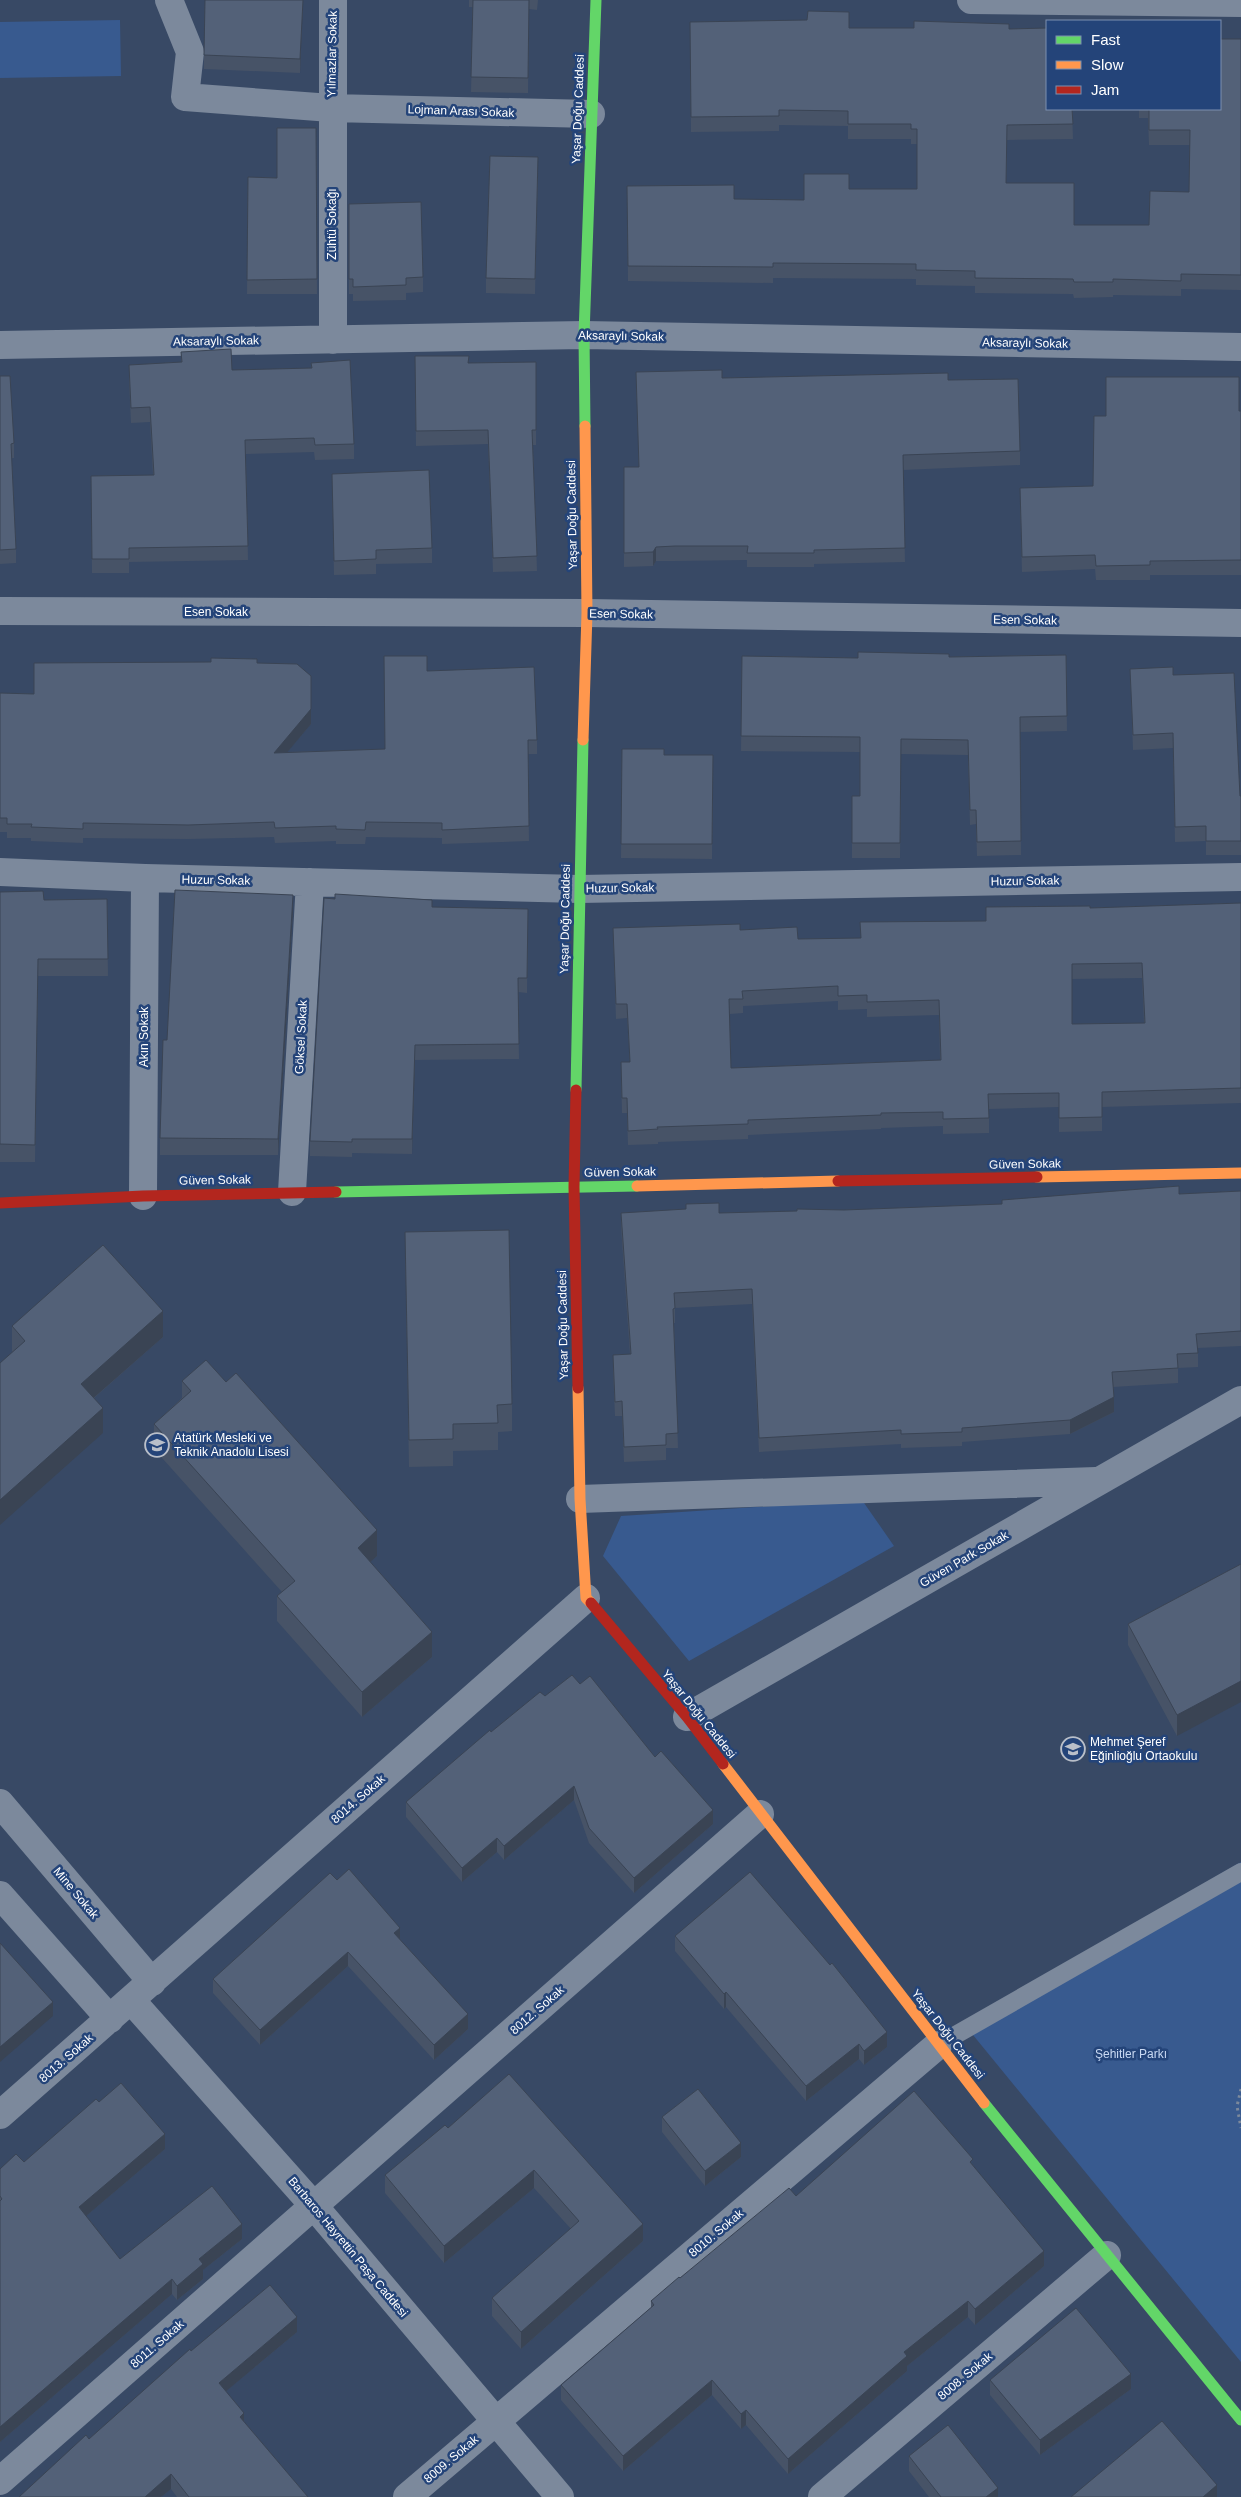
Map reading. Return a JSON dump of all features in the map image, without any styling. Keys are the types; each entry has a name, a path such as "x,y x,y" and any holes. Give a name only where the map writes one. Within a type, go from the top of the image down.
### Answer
{"street":[{"name":"Lojman Arası Sokak","path":"168,0 190,52 186,97 331,108 591,114"},
{"name":"Yılmazlar Sokak","path":"331,108 333,0"},
{"name":"Yaşar Doğu Caddesi","path":"596,0 584,335 587,613 579,889 574,1187 580,1499 586,1598 687,1717 938,2045 1241,2420"},
{"path":"971,0 1241,4"},
{"name":"Zühtü Sokağı","path":"331,108 333,340"},
{"name":"Aksaraylı Sokak","path":"0,345 584,335 1241,347"},
{"name":"Esen Sokak","path":"0,611 587,613 1241,623"},
{"name":"Huzur Sokak","path":"0,872 145,878 579,889 1241,877"},
{"name":"Akın Sokak","path":"143,1196 145,878"},
{"name":"Göksel Sokak","path":"292,1192 310,882"},
{"name":"Güven Sokak","path":"0,1203 143,1196 292,1192 1241,1173"},
{"name":"Güven Park Sokak","path":"687,1717 1241,1400"},
{"path":"580,1499 1101,1481"},
{"name":"8014. Sokak","path":"131,2000 586,1598"},
{"name":"Mine Sokak","path":"0,1803 152,1982"},
{"name":"8012. Sokak","path":"314,2206 760,1814"},
{"path":"0,1895 110,2019"},
{"name":"Barbaros Hayrettin Paşa Caddesi","path":"131,2000 314,2206 560,2497"},
{"name":"8013. Sokak","path":"0,2115 131,2000"},
{"name":"8010. Sokak","path":"495,2422 938,2045"},
{"name":"8011. Sokak","path":"0,2482 314,2206"},
{"name":"8008. Sokak","path":"822,2497 1107,2255"},
{"name":"8009. Sokak","path":"407,2497 495,2422"}],"lane":[{"path":"938,2045 1241,1872"}],"path":[{"path":"1241,2088 1237,2106 1241,2128"}],"green space":[{"path":"120,20 121,76 0,78 0,22"},
{"path":"862,1500 894,1546 689,1661 603,1556 621,1516"},
{"name":"Şehitler Parkı","path":"1241,1862 1241,2362 964,2024"}],"building":[{"path":"205,0 303,0 300,59 204,55"},
{"path":"473,0 529,0 528,78 471,77"},
{"path":"808,11 849,12 849,28 914,28 914,21 1009,24 1009,29 1046,28 1046,110 1072,110 1073,124 1007,125 1006,183 1074,183 1074,225 1149,225 1150,191 1189,192 1190,130 1149,130 1149,110 1221,110 1221,39 1241,39 1241,275 1181,274 1181,281 1113,279 1113,282 1074,282 1073,279 975,278 975,271 916,270 916,264 773,263 773,267 628,266 627,186 734,185 734,199 804,200 804,174 849,174 849,189 917,189 917,129 911,129 911,124 848,124 848,111 779,110 779,116 691,117 690,22 807,20"},
{"path":"277,128 316,128 317,279 247,280 248,177 277,178"},
{"path":"490,156 538,157 535,279 486,278"},
{"path":"421,202 423,277 406,278 406,285 353,287 353,279 349,279 349,204"},
{"path":"231,349 232,370 312,368 311,363 350,360 354,444 315,445 314,438 245,440 248,546 129,548 129,559 92,559 91,476 154,475 150,407 131,408 129,365 182,362 181,352"},
{"path":"415,356 469,356 468,363 536,362 536,430 532,430 537,556 493,558 488,430 416,431"},
{"path":"722,370 722,378 948,373 948,380 1018,379 1020,451 903,455 905,548 814,550 814,553 747,553 748,546 675,546 656,547 653,552 624,553 624,467 639,467 636,372"},
{"path":"0,376 10,376 14,443 11,444 16,549 0,550"},
{"path":"1106,377 1239,377 1239,411 1241,411 1241,560 1150,561 1150,565 1096,566 1095,555 1022,557 1020,488 1093,486 1094,416 1106,416"},
{"path":"429,470 432,548 376,550 376,559 334,561 332,474"},
{"path":"858,652 949,654 949,657 1066,655 1067,716 1020,717 1021,841 977,842 976,810 970,810 968,740 901,739 900,843 852,843 852,796 860,796 860,737 741,736 742,656 858,658"},
{"path":"384,656 427,656 427,671 534,667 537,740 528,740 529,826 442,830 442,823 366,822 365,830 336,829 336,826 275,828 274,822 188,825 83,823 83,829 31,827 32,824 7,824 7,818 0,818 0,693 34,694 34,663 211,662 211,658 257,659 257,663 297,664 311,676 311,709 274,753 385,749"},
{"path":"1173,667 1173,675 1234,673 1241,796 1241,841 1206,841 1206,826 1175,827 1173,733 1133,735 1130,669"},
{"path":"622,749 664,749 664,755 713,755 712,844 621,844"},
{"path":"175,890 293,895 278,1139 160,1138 163,1040 167,1040"},
{"path":"43,891 44,900 107,899 108,959 38,959 35,1145 0,1144 0,892"},
{"path":"335,894 432,900 432,907 528,909 527,978 518,978 519,1044 415,1045 412,1139 352,1139 352,1142 310,1141 324,898 335,899"},
{"path":"1241,903 1241,1088 1102,1092 1102,1117 1059,1118 1059,1093 988,1094 989,1118 943,1119 943,1112 881,1113 881,1115 748,1120 748,1124 657,1127 658,1129 628,1131 627,1098 622,1098 621,1062 630,1062 627,1004 616,1004 613,928 740,924 740,930 797,927 798,939 861,938 860,922 986,921 986,907 1090,906 1090,908","holes":["1142,963 1145,1023 1072,1024 1072,964","838,986 838,996 867,995 867,1002 939,1000 941,1060 731,1068 729,999 743,999 742,991"]},
{"path":"1179,1186 1179,1194 1241,1191 1241,1331 1196,1334 1198,1353 1177,1354 1178,1368 1112,1372 1114,1397 1070,1420 962,1428 962,1432 901,1434 901,1430 759,1438 752,1289 674,1293 678,1433 666,1434 666,1445 624,1447 622,1401 615,1402 613,1355 631,1354 621,1213 686,1209 686,1204 719,1203 719,1213 797,1211 797,1209 844,1210 1002,1204 1002,1200"},
{"path":"509,1230 512,1404 497,1405 498,1423 453,1424 453,1439 409,1440 405,1232"},
{"path":"103,1245 163,1311 81,1384 103,1408 0,1500 0,1363 25,1341 12,1326"},
{"path":"206,1360 226,1382 236,1373 377,1530 358,1548 432,1632 362,1692 277,1596 295,1581 154,1424 191,1391 182,1381"},
{"path":"1241,1564 1241,1681 1177,1715 1128,1624"},
{"path":"572,1675 580,1684 590,1676 655,1757 661,1751 713,1810 634,1878 589,1828 574,1786 504,1846 497,1838 462,1868 406,1802 490,1730 491,1732 540,1692 545,1696"},
{"path":"349,1869 400,1928 394,1933 468,2014 434,2045 348,1952 260,2030 213,1979 330,1873 337,1880"},
{"path":"750,1872 830,1965 832,1963 887,2032 864,2051 859,2044 806,2086 726,1992 724,1994 675,1936"},
{"path":"0,1943 53,2002 0,2047"},
{"path":"509,2074 643,2224 521,2332 492,2298 579,2221 534,2170 444,2246 385,2175 445,2125 448,2128"},
{"path":"121,2083 165,2134 79,2207 120,2259 212,2186 242,2224 199,2259 203,2264 177,2286 172,2279 0,2427 0,2201 2,2199 0,2196 0,2169 16,2154 24,2162 96,2099 99,2102"},
{"path":"698,2089 741,2143 705,2171 662,2117"},
{"path":"914,2091 973,2159 970,2162 1044,2251 975,2309 968,2301 904,2352 907,2356 788,2459 746,2410 741,2414 712,2380 623,2456 561,2385 654,2305 651,2301 679,2277 789,2188 796,2196"},
{"path":"270,2285 297,2317 219,2383 244,2413 240,2417 308,2497 189,2497 171,2474 145,2497 19,2497 86,2435 89,2439 190,2349 191,2351"},
{"path":"1076,2308 1131,2374 1040,2440 990,2380"},
{"path":"1162,2421 1217,2485 1203,2497 1071,2497"},
{"path":"948,2425 998,2488 986,2497 941,2497 909,2456"}],"traffic: fast":[{"path":"585,426 584,335 596,0"},
{"path":"576,1090 583,740"},
{"path":"336,1192 637,1186"},
{"path":"984,2103 1241,2420"}],"traffic: slow":[{"path":"583,740 587,613 585,426"},
{"path":"1037,1177 1241,1173"},
{"path":"637,1186 838,1181"},
{"path":"578,1388 580,1499 586,1598 591,1603"},
{"path":"723,1764 984,2103"}],"traffic: jam":[{"path":"576,1090 574,1187 578,1388"},
{"path":"838,1181 1037,1177"},
{"path":"0,1203 143,1196 336,1192"},
{"path":"591,1603 687,1717 723,1764"}],"place":[{"name":"Atatürk Mesleki ve Teknik Anadolu Lisesi","path":"157,1445"},
{"name":"Mehmet Şeref Eğinlioğlu Ortaokulu","path":"1073,1749"}]}
